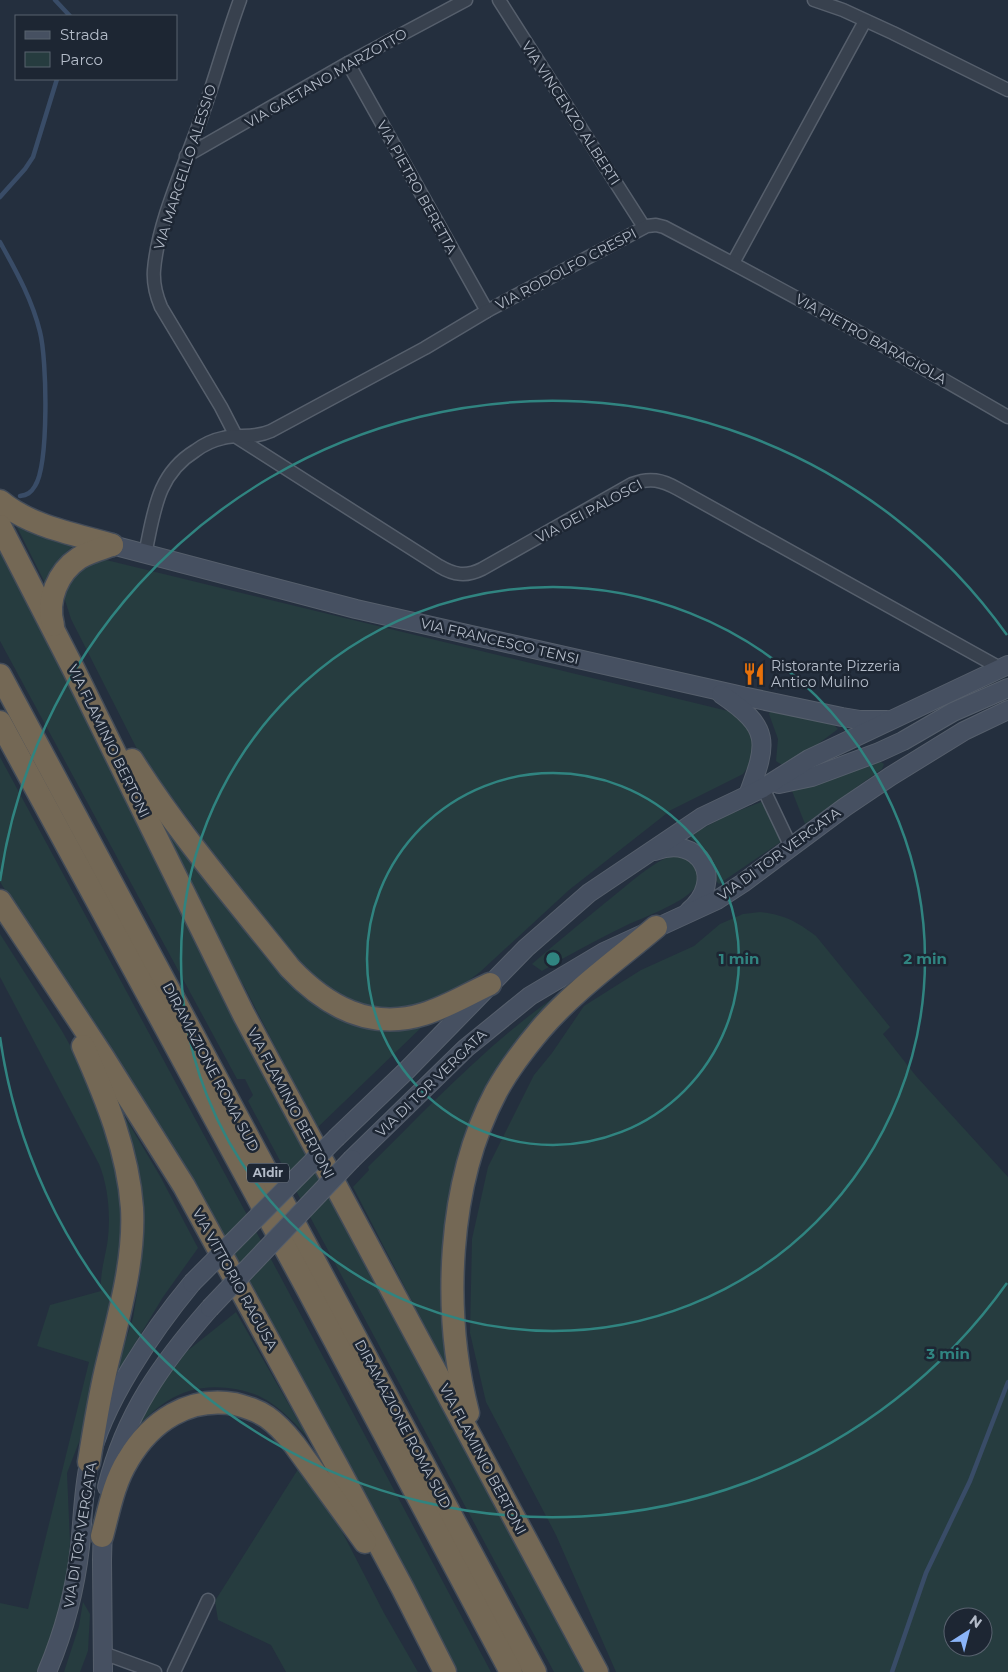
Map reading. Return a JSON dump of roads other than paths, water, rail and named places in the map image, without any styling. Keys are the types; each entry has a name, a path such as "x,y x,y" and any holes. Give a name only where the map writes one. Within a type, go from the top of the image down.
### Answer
{"highway":[{"path":"0,501 16,513 35,521 112,545"},
{"name":"VIA FLAMINIO BERTONI","path":"0,526 74,670 244,1015 597,1672"},
{"path":"56,635 50,608 51,600 60,579 77,560 93,551 112,545"},
{"path":"74,670 155,795 177,825 290,968 315,991 334,1004 358,1015 374,1019 393,1019 410,1018 432,1012 490,984"},
{"name":"DIRAMAZIONE ROMA SUD","path":"0,674 535,1672"},
{"name":"DIRAMAZIONE ROMA SUD","path":"0,722 308,1290 511,1672"},
{"name":"VIA VITTORIO RAGUSA","path":"0,901 146,1124 184,1186 269,1338 403,1589 445,1672"},
{"path":"489,1473 462,1392 454,1325 454,1252 464,1181 472,1150 497,1090 510,1069 540,1030 589,983 666,923"},
{"path":"56,986 90,1061 115,1126 124,1157 132,1209 130,1253 114,1340 98,1407 89,1462"},
{"path":"102,1536 121,1473 132,1452 146,1434 162,1420 182,1409 198,1404 224,1402 259,1412 274,1422 287,1435 366,1544 403,1589"}],"main road":[{"name":"VIA FRANCESCO TENSI","path":"112,545 356,609 714,690 852,718 890,720"},
{"name":"VIA DI TOR VERGATA","path":"47,1672 65,1623 74,1587 89,1462 105,1420 137,1359 161,1322 192,1283 337,1137 407,1070 526,948 589,893 688,825 756,792 809,759 1004,667"},
{"name":"VIA DI TOR VERGATA","path":"756,792 812,777 866,758 902,741 966,706 1008,688"},
{"path":"714,690 745,712 753,720 760,733 762,744 756,792"},
{"name":"VIA DI TOR VERGATA","path":"103,1672 102,1536 107,1489 115,1456 122,1437 143,1398 172,1353 210,1308 352,1159 466,1048 516,1006 544,987 604,952 725,895 845,807 891,776 964,731 1008,710"},
{"path":"638,860 666,847 677,847 690,850 702,862 708,879 704,895 690,911 666,923"}],"street":[{"name":"VIA MARCELLO ALESSIO","path":"236,436 222,407 165,316 156,291 154,271 156,254 164,223 186,156 199,125 240,0"},
{"name":"VIA GAETANO MARZOTTO","path":"186,156 348,63 466,0"},
{"name":"VIA VINCENZO ALBERTI","path":"499,0 644,227"},
{"path":"814,0 865,21 1008,90"},
{"path":"733,263 865,21"},
{"name":"VIA PIETRO BERETTA","path":"348,63 487,311"},
{"name":"VIA RODOLFO CRESPI","path":"145,554 160,490 170,473 190,454 206,444 223,438 257,436 272,432 425,348 487,311 644,227 656,225 664,227 733,263"},
{"name":"VIA PIETRO BARAGIOLA","path":"733,263 1008,417"},
{"name":"VIA DEI PALOSCI","path":"236,436 440,566 461,575 482,569 632,484 644,480 657,480 678,489 1004,667"},
{"path":"756,792 791,847"},
{"path":"174,1672 208,1600"},
{"path":"103,1653 155,1672"}],"waterway":[{"path":"55,0 69,15"},
{"path":"0,197 33,157 57,80"},
{"path":"0,242 33,308 40,332 44,364 45,435 40,474 32,490 20,496"},
{"path":"892,1672 926,1573 970,1481 1008,1382"}],"place":[{"name":"Ristorante Pizzeria Antico Mulino","path":"754,674"}]}
